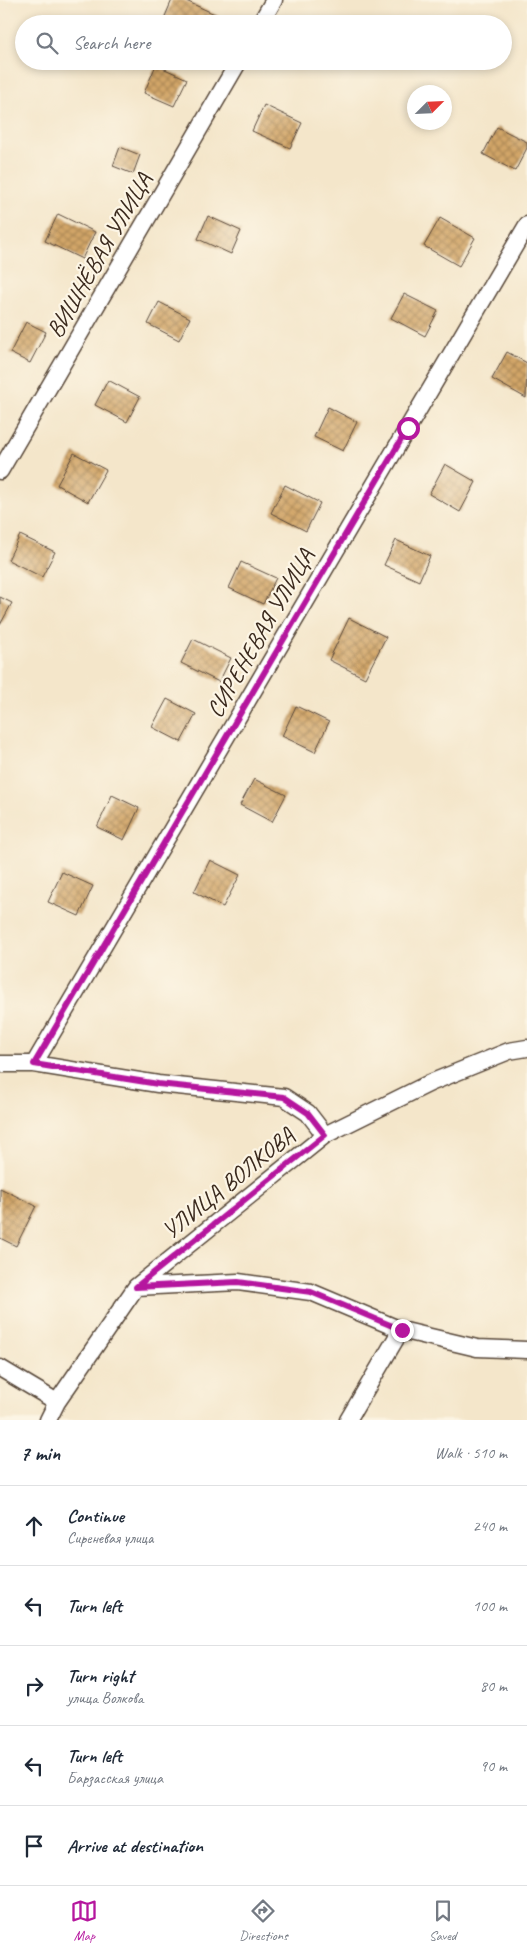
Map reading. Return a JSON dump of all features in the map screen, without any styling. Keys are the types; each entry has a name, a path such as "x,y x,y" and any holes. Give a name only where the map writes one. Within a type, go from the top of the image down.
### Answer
{"street":[{"path":"265,15 274,0"},
{"name":"ВИШНЁВАЯ УЛИЦА","path":"0,471 234,70"},
{"name":"СИРЕНЕВАЯ УЛИЦА","path":"34,1064 527,225"},
{"name":"УЛИЦА ВОЛКОВА","path":"48,1420 57,1402 136,1287 325,1135 430,1083 509,1050 527,1048"},
{"path":"0,1064 34,1064 158,1084 284,1097 308,1113 325,1135"},
{"path":"136,1287 238,1282 311,1292 402,1330 477,1348 527,1350"},
{"path":"348,1420 402,1330"},
{"path":"0,1368 57,1402"}],"building":[{"path":"172,0 184,0 217,15 166,15"},
{"path":"154,70 167,70 187,79 174,106 144,93"},
{"path":"264,105 302,123 290,148 252,131"},
{"path":"497,127 527,142 527,148 515,171 483,154"},
{"path":"120,147 140,155 133,174 113,166"},
{"path":"58,214 95,232 82,259 45,241"},
{"path":"208,216 241,231 231,254 198,239"},
{"path":"440,218 475,238 459,266 424,246"},
{"path":"404,294 438,311 425,336 391,318"},
{"path":"159,302 190,318 179,340 148,324"},
{"path":"26,322 46,332 30,363 10,353"},
{"path":"507,352 527,363 526,398 492,379"},
{"path":"108,380 140,397 127,422 95,405"},
{"path":"328,407 357,422 343,451 314,437"},
{"path":"74,453 106,470 88,502 57,485"},
{"path":"445,464 476,482 460,512 429,494"},
{"path":"285,485 320,503 306,531 271,513"},
{"path":"20,535 55,552 42,577 8,560"},
{"path":"396,540 430,556 419,581 384,565"},
{"path":"241,562 276,578 263,604 229,588"},
{"path":"0,597 12,603 0,625"},
{"path":"349,618 386,637 365,678 329,660"},
{"path":"193,639 231,658 219,682 181,663"},
{"path":"167,699 196,714 181,742 152,727"},
{"path":"296,706 329,722 315,752 282,736"},
{"path":"254,779 286,795 272,822 240,805"},
{"path":"112,795 139,808 124,840 97,827"},
{"path":"210,860 240,875 223,907 194,892"},
{"path":"62,872 93,886 79,916 48,902"},
{"path":"0,1188 36,1206 16,1246 0,1238"}],"route":[{"path":"402,1330 311,1292 238,1282 136,1287 325,1135 308,1113 284,1097 158,1084 34,1064 408,428"}]}
